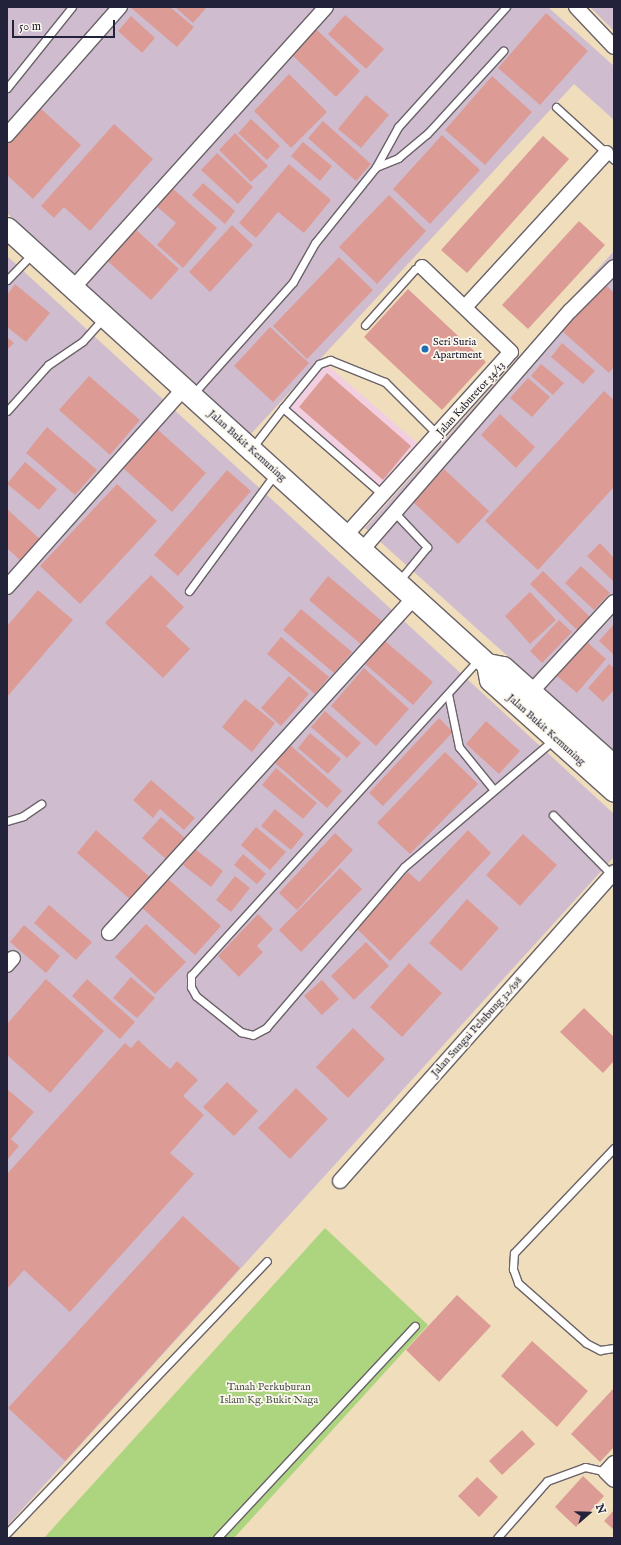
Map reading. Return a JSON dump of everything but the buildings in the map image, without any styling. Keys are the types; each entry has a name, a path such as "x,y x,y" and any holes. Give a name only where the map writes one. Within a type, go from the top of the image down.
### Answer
{"main road":[{"name":"Jalan Bukit Kemuning","path":"7,228 484,661 503,667 531,692 610,772"},
{"name":"Jalan Bukit Kemuning","path":"484,661 490,680 554,738 610,772"}],"street":[{"path":"7,135 120,7"},
{"path":"73,288 326,7"},
{"path":"576,7 614,47"},
{"path":"465,307 610,156"},
{"name":"Jalan Kaburetor 34/13","path":"346,535 438,435 511,352 422,267"},
{"path":"362,550 570,311 614,267"},
{"path":"7,587 188,392"},
{"path":"109,933 414,598"},
{"path":"531,692 614,602"},
{"name":"Jalan Sungai Pelubung 32/198","path":"340,1181 613,873"}],"lane":[{"path":"7,88 72,7"},
{"path":"188,392 293,282 315,243 376,167 398,127 506,7"},
{"path":"376,167 398,158 427,134 504,51"},
{"path":"556,107 610,156"},
{"path":"7,280 33,252"},
{"path":"365,325 415,269 422,267"},
{"path":"7,411 48,365 83,341 105,317"},
{"path":"251,450 319,364 330,360 385,382 438,435"},
{"path":"283,408 383,495"},
{"path":"189,592 276,472"},
{"path":"395,513 427,547 398,582"},
{"path":"484,661 448,694 191,975 191,987 196,996 241,1032 253,1036 266,1028 404,867 554,738"},
{"path":"448,694 459,747 494,790"},
{"path":"7,821 23,816 41,804"},
{"path":"553,815 613,873"},
{"path":"614,1148 514,1253 513,1269 518,1283 586,1343 600,1350 614,1348"},
{"path":"7,1533 267,1261"},
{"path":"217,1538 415,1326"},
{"path":"497,1538 547,1481 585,1467 611,1471"}],"shaded area":[{"path":"7,7 548,7 614,66 614,120 574,84 251,434 7,213"},
{"path":"590,7 614,7 614,31"},
{"path":"614,251 614,748 612,750 365,528"},
{"path":"7,256 614,814 614,857 7,1526"},
{"path":"326,364 422,447 382,489 288,408"}],"green space":[{"name":"Tanah Perkuburan Islam Kg. Bukit Naga","path":"325,1228 428,1325 234,1538 44,1538"}],"place":[{"name":"Seri Suria Apartment","path":"425,349"}]}
